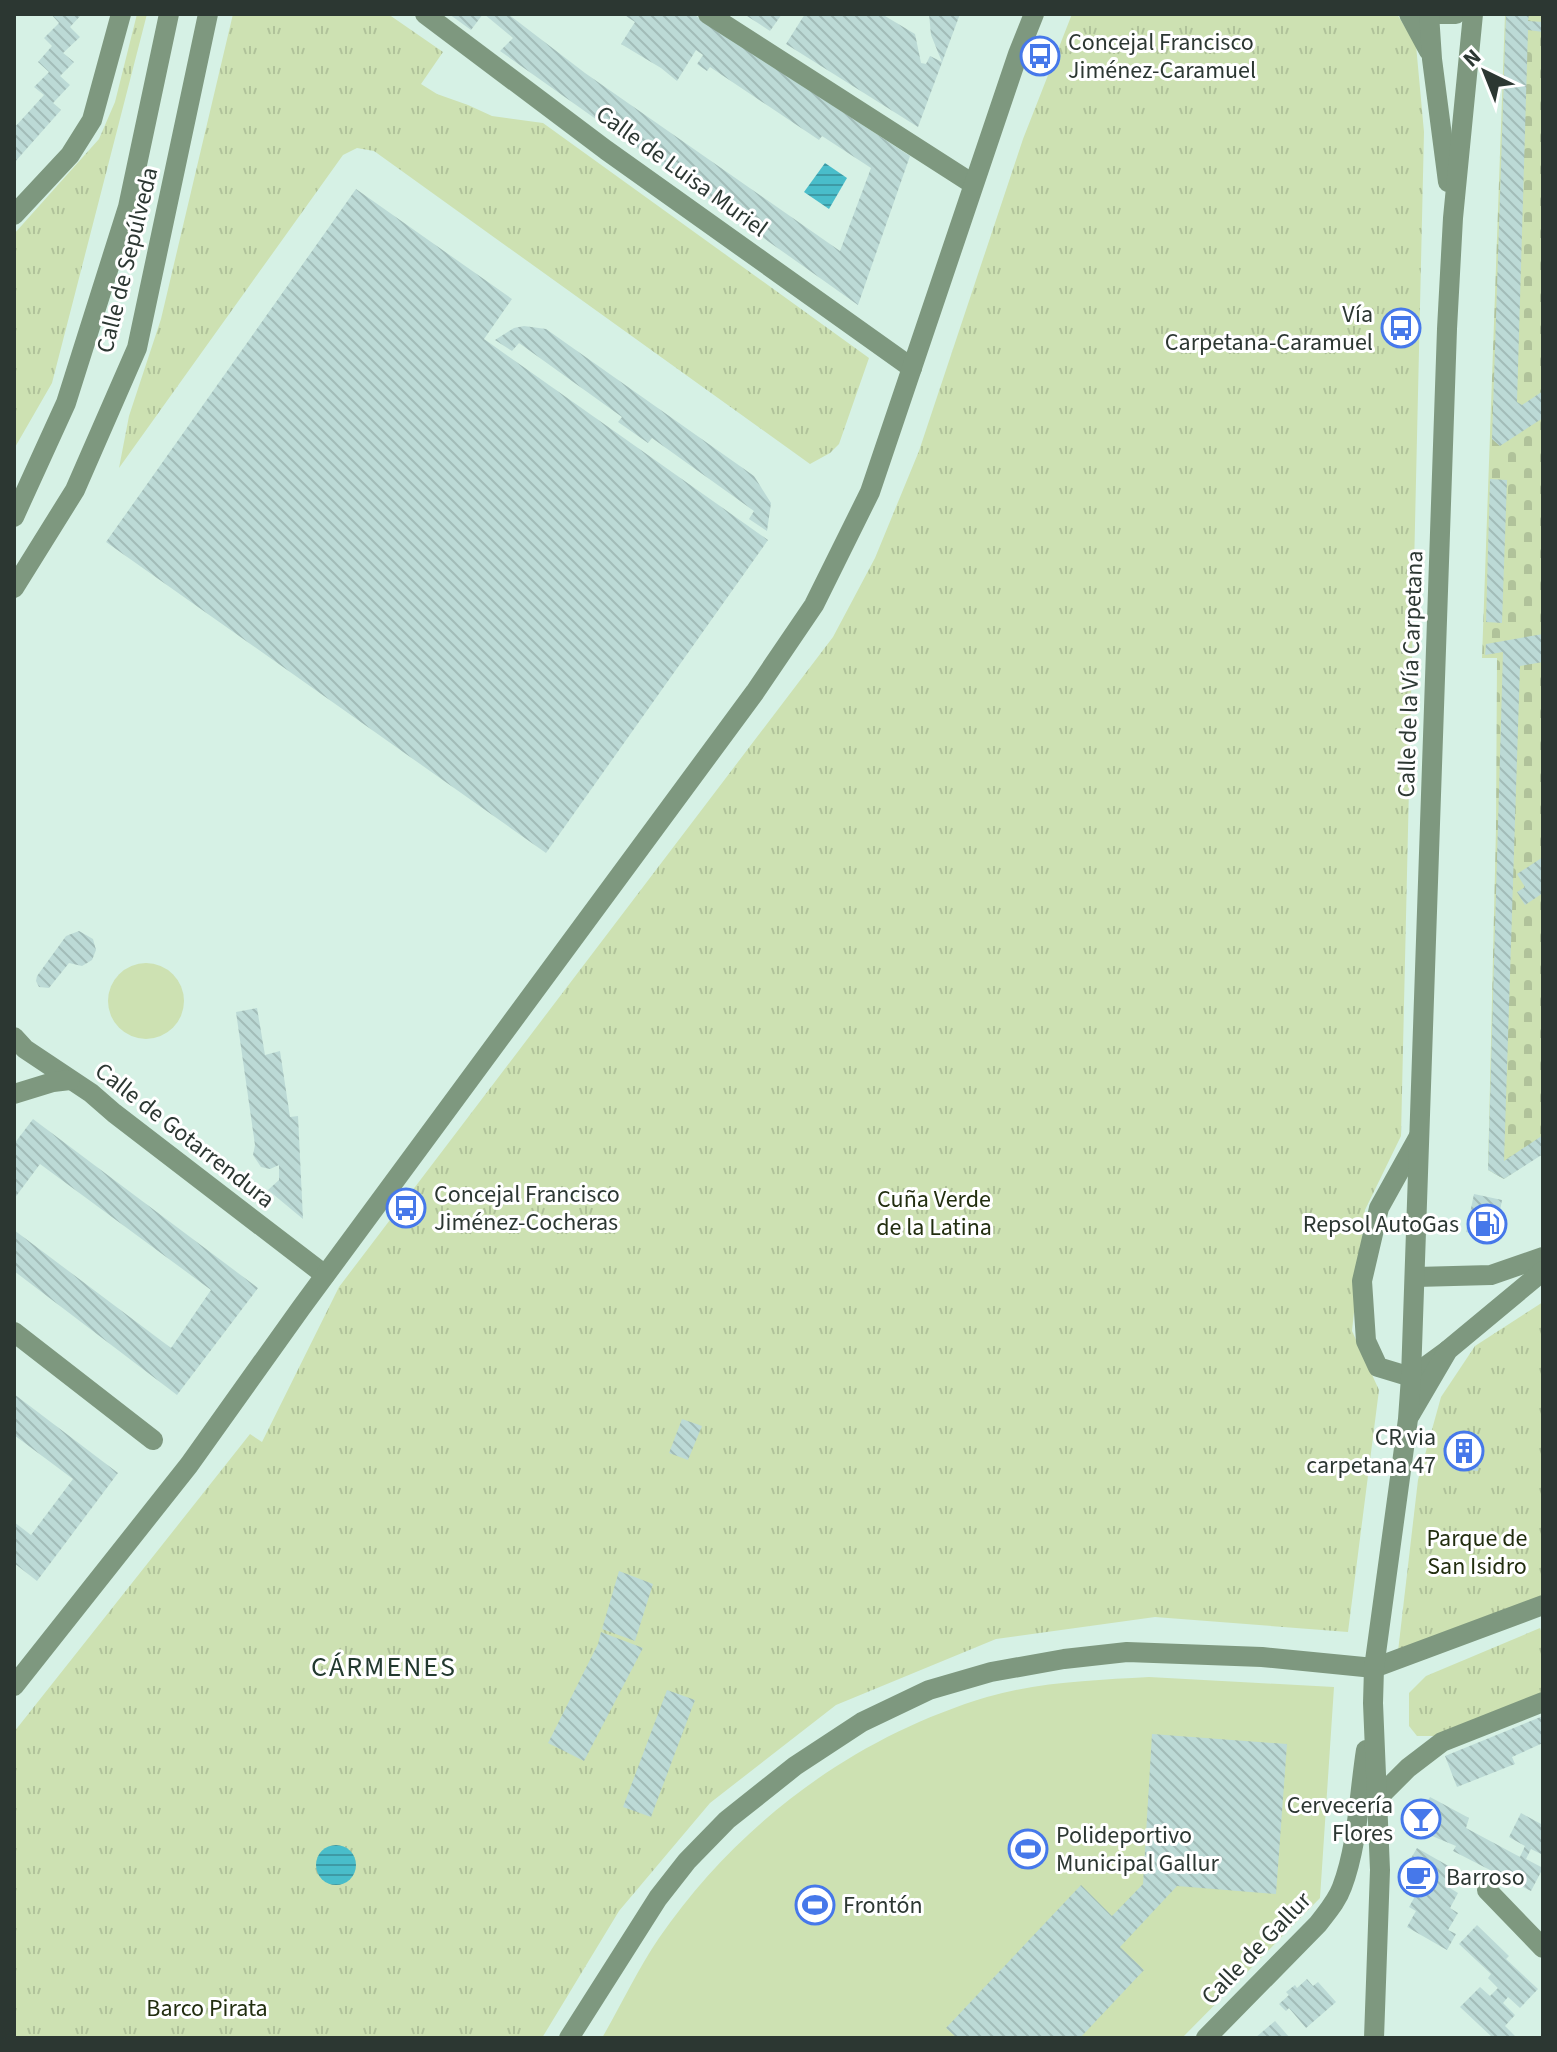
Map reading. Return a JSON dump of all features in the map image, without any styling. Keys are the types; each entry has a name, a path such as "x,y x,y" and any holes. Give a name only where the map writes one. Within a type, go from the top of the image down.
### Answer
{"street":[{"path":"17,207 70,155 92,120 121,14"},
{"name":"Calle de Sepúlveda","path":"14,517 66,403 128,207 169,14"},
{"name":"Calle de Sepúlveda","path":"14,588 75,490 137,348 208,14"},
{"name":"Calle de Luisa Muriel","path":"425,14 606,150 912,368"},
{"path":"708,14 973,184"},
{"path":"14,1686 189,1465 325,1275 755,692 814,605 870,492 973,184 1034,14"},
{"path":"1409,14 1432,59"},
{"path":"1429,14 1456,14"},
{"name":"Calle de la Vía Carpetana","path":"1429,14 1453,218"},
{"name":"Calle de la Vía Carpetana","path":"1374,2038 1380,1870 1374,1668 1411,1377 1453,218 1473,14"},
{"path":"14,1093 28,1072 17,1041"},
{"name":"Calle de Gotarrendura","path":"17,1041 91,1093 325,1275"},
{"path":"14,1093 70,1080"},
{"name":"Calle de la Vía Carpetana","path":"1411,1377 1378,1367 1366,1341 1362,1281 1379,1208 1421,1133"},
{"path":"1416,1277 1491,1275 1543,1257"},
{"path":"1411,1377 1543,1271"},
{"path":"14,1332 153,1440"},
{"path":"1408,1419 1448,1350"},
{"path":"569,2038 658,1898 687,1861 727,1820 795,1766 862,1722 929,1690 1005,1669 1127,1652 1262,1657 1374,1668 1543,1605"},
{"path":"1377,1799 1408,1768 1442,1742 1543,1702"},
{"name":"Calle de Gallur","path":"1206,2038 1318,1924 1342,1887 1373,1703"},
{"path":"1487,1890 1543,1948"}],"green space":[{"path":"137,14 147,14 52,383 14,449 14,234 99,139 115,102"},
{"path":"233,14 388,14 443,52 421,84 437,94 492,116 543,123 869,358 839,444 810,464 374,151 357,148 343,155 119,468 129,416 161,319"},
{"name":"Cuña Verde de la Latina","path":"1072,14 1397,14 1416,45 1424,132 1401,1136 1365,1210 1352,1331 1379,1390 1348,1632 1155,1617 996,1639 836,1705 710,1803 619,1911 542,2038 14,2038 14,1732 250,1434 262,1442 339,1287 833,637 875,558 919,451 1023,139"},
{"path":"1505,14 1543,14 1543,1153 1504,1179 1488,1170 1497,658 1482,658"},
{"path":"146,963 160,966 173,974 181,987 184,1001 181,1015 173,1028 160,1036 146,1039 132,1036 119,1028 111,1015 108,1001 111,987 119,974 132,966"},
{"name":"Parque de San Isidro","path":"1543,1302 1543,1605 1397,1660 1418,1480 1441,1397 1475,1346"},
{"path":"1540,1628 1543,1636 1543,1692 1435,1736 1417,1736 1409,1726 1409,1693 1426,1676"},
{"name":"Polideportivo Municipal Gallur","path":"1149,1677 1334,1687 1320,1898 1182,2038 602,2038 651,1950 690,1896 725,1857 803,1789 891,1735 987,1697 1047,1685"}],"water":[{"path":"825,163 847,178 829,209 804,192"},
{"path":"336,1845 350,1851 356,1865 350,1879 336,1885 322,1879 316,1865 322,1851"}],"building":[{"path":"51,14 82,14 70,27 80,37 63,53 74,62 60,76 70,85 53,103 61,110 14,163 14,128 44,95 34,87 49,72 38,62 52,46 44,38 59,23"},
{"path":"449,14 483,14 471,30"},
{"path":"484,14 508,14 585,73 840,251 871,168 822,136 819,140 710,67 707,71 697,64 703,55 696,50 677,81 621,44 635,22 623,14 693,14 910,156 858,305 500,51 513,38"},
{"path":"744,14 782,14 770,31"},
{"path":"805,14 886,14 915,34 921,63 926,64 930,56 942,62 931,35 929,14 960,14 918,127 786,44"},
{"path":"1506,14 1529,14 1528,21 1543,22 1543,32 1528,30 1517,402 1522,405 1543,391 1543,418 1500,446 1492,439"},
{"path":"356,189 512,299 484,339 768,540 546,853 106,542"},
{"path":"514,328 546,329 754,476 771,503 767,531 749,519 754,511 652,438 648,443 618,422 622,417 519,343 512,351 495,340"},
{"path":"1490,479 1507,480 1502,623 1486,622"},
{"path":"1543,634 1543,662 1520,666 1504,1161 1543,1135 1543,1154 1504,1179 1488,1170 1503,652 1485,655 1486,644"},
{"path":"1543,857 1543,893 1525,905 1517,892 1525,887 1517,874"},
{"path":"79,931 93,939 96,950 92,960 82,966 69,963 49,988 39,987 37,976 66,936"},
{"path":"257,1008 265,1055 280,1051 290,1117 298,1116 303,1219 268,1190 279,1180 279,1165 270,1169 261,1167 253,1155 255,1145 236,1012"},
{"path":"33,1119 258,1288 177,1395 14,1271 14,1230 171,1348 211,1290 40,1164 14,1199 14,1144"},
{"path":"1474,1194 1502,1200 1495,1238 1466,1232"},
{"path":"14,1394 118,1473 37,1581 14,1563 14,1522 31,1535 73,1479 14,1435"},
{"path":"682,1419 702,1426 688,1460 669,1453"},
{"name":"CR via carpetana 47","path":"1449,1436 1480,1439 1478,1471 1452,1469 1453,1463 1447,1463"},
{"path":"619,1571 653,1584 635,1641 602,1629"},
{"path":"601,1632 643,1648 584,1761 548,1743 598,1644"},
{"path":"667,1690 695,1700 651,1817 623,1807"},
{"path":"1543,1716 1543,1743 1512,1757 1515,1764 1457,1787 1445,1756"},
{"path":"1152,1734 1287,1744 1276,1894 1177,1886 1120,1947 1144,1970 1080,2038 957,2038 946,2028 1081,1885 1112,1916 1143,1884"},
{"path":"1430,1797 1469,1818 1466,1828 1520,1857 1525,1846 1509,1837 1521,1813 1543,1825 1543,1855 1531,1849 1526,1859 1543,1868 1531,1891 1453,1851 1456,1846 1413,1828"},
{"path":"1417,1848 1459,1872 1450,1888 1458,1893 1450,1908 1458,1913 1448,1930 1456,1934 1447,1950 1407,1927 1416,1911 1409,1907 1418,1891 1408,1885 1416,1871 1407,1865"},
{"path":"1477,1925 1509,1956 1506,1959 1538,1989 1520,2008 1508,1997 1503,2003 1515,2015 1505,2026 1517,2038 1493,2038 1460,2007 1480,1987 1490,1996 1498,1988 1488,1978 1491,1974 1459,1944"},
{"path":"1307,1979 1313,1986 1318,1982 1336,2002 1306,2028 1289,2008 1286,2011 1279,2004 1289,1995 1286,1992"},
{"path":"1275,2021 1290,2038 1255,2038"}],"place":[{"name":"Concejal Francisco Jiménez-Caramuel","path":"1040,56"},
{"name":"Vía Carpetana-Caramuel","path":"1401,328"},
{"name":"Concejal Francisco Jiménez-Cocheras","path":"406,1208"},
{"name":"Repsol AutoGas","path":"1487,1224"},
{"name":"CR via carpetana 47","path":"1464,1451"},
{"name":"Cervecería Flores","path":"1421,1819"},
{"name":"Polideportivo Municipal Gallur","path":"1028,1849"},
{"name":"Barroso","path":"1418,1877"},
{"name":"Frontón","path":"815,1905"}],"district":[{"name":"CÁRMENES","path":"384,1666"}],"park label":[{"name":"Barco Pirata","path":"207,2008"}]}
